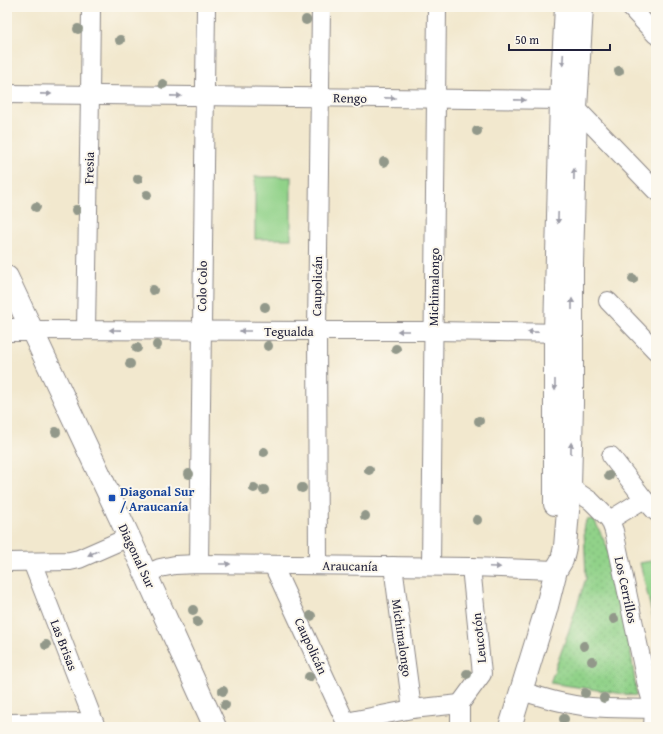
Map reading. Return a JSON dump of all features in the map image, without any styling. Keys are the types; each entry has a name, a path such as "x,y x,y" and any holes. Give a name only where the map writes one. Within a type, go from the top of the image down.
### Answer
{"main road":[{"path":"510,727 556,570 562,560 565,547 562,486 563,332 572,264 566,7"},
{"path":"569,104 582,7"},
{"name":"Diagonal Sur","path":"7,277 129,537 215,727"},
{"name":"Tegualda","path":"7,330 31,330"}],"street":[{"name":"Fresia","path":"86,329 91,7"},
{"name":"Colo Colo","path":"199,564 206,7"},
{"name":"Caupolicán","path":"318,565 317,331 321,7"},
{"name":"Michimalongo","path":"431,566 437,7"},
{"path":"630,7 656,35"},
{"name":"Rengo","path":"7,94 436,99 569,104"},
{"path":"569,104 656,192"},
{"path":"608,301 656,351"},
{"name":"Tegualda","path":"31,330 86,329 563,332"},
{"path":"611,456 644,499 656,512"},
{"name":"Los Cerrillos","path":"562,486 591,501 610,520 614,531 646,680 654,709 653,727"},
{"path":"610,520 644,499"},
{"path":"7,562 70,561 80,559 129,537"},
{"name":"Las Brisas","path":"32,562 95,724"},
{"name":"Araucanía","path":"146,574 160,568 175,565 199,564 471,566 556,570"},
{"name":"Caupolicán","path":"273,565 347,724"},
{"name":"Michimalongo","path":"393,566 412,709"},
{"name":"Leucotón","path":"460,704 482,674 471,566"},
{"path":"521,691 574,705 654,709"},
{"path":"347,724 412,709 460,704 460,727"},
{"path":"7,723 95,724"}],"green space":[{"path":"255,177 291,177 291,239 255,239"},
{"path":"594,519 607,547 625,611 637,696 550,683 586,578 584,530 586,520"},
{"path":"656,560 656,622 654,622 640,563"}],"place":[{"name":"Diagonal Sur / Araucanía","path":"112,498"}]}
